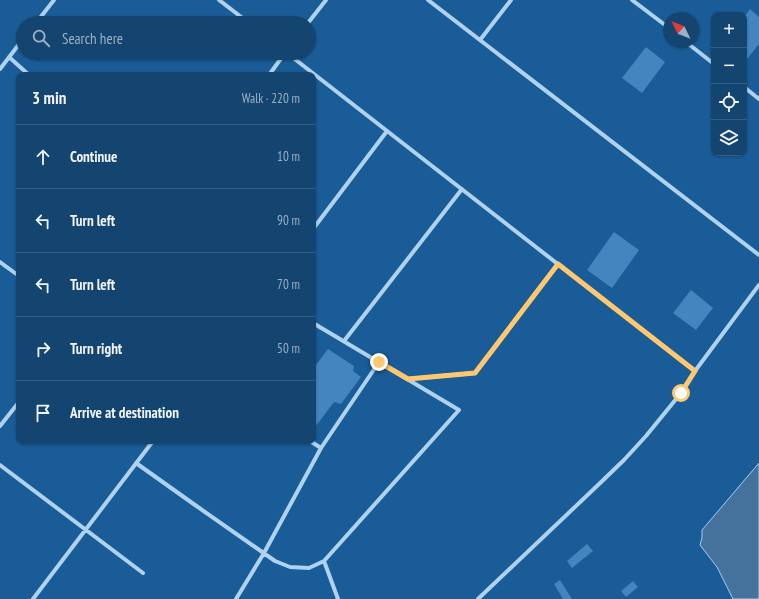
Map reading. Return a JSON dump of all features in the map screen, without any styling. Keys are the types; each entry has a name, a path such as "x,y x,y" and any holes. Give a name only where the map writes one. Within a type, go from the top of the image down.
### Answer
{"street":[{"path":"41,16 54,0"},
{"path":"219,0 240,16"},
{"path":"313,16 326,0"},
{"path":"428,0 759,255"},
{"path":"480,40 511,0"},
{"path":"632,0 663,23"},
{"path":"0,69 16,48"},
{"path":"694,48 711,62"},
{"path":"9,57 26,72"},
{"path":"271,72 281,60"},
{"path":"295,60 311,72"},
{"path":"316,76 695,371"},
{"path":"747,89 759,99"},
{"path":"316,225 387,131"},
{"path":"344,341 462,189"},
{"path":"0,262 16,274"},
{"path":"408,379 475,373 558,264"},
{"path":"478,599 624,460 646,436 681,393 695,371 759,286"},
{"path":"136,463 274,561 290,567 309,568 324,561 459,410 316,325"},
{"path":"236,599 264,554 321,448 379,362"},
{"path":"0,426 16,406"},
{"path":"33,599 151,444"},
{"path":"315,444 321,448"},
{"path":"0,465 143,573"},
{"path":"324,561 338,599"}],"water":[{"path":"759,463 759,599 733,599 717,567 700,545 702,530"}],"building":[{"path":"750,9 759,17 759,44 747,59 747,48 747,13"},
{"path":"646,47 665,62 642,93 622,78"},
{"path":"614,232 639,250 612,288 587,270"},
{"path":"691,290 713,308 696,330 673,313"},
{"path":"328,349 354,366 353,371 361,377 341,404 334,402 316,426 316,365"},
{"path":"587,544 593,551 572,568 567,561"},
{"path":"560,580 572,599 563,599 554,584"},
{"path":"633,581 638,587 626,597 621,591"}],"route":[{"path":"379,362 408,379 475,373 558,264 695,371 681,393"}]}
